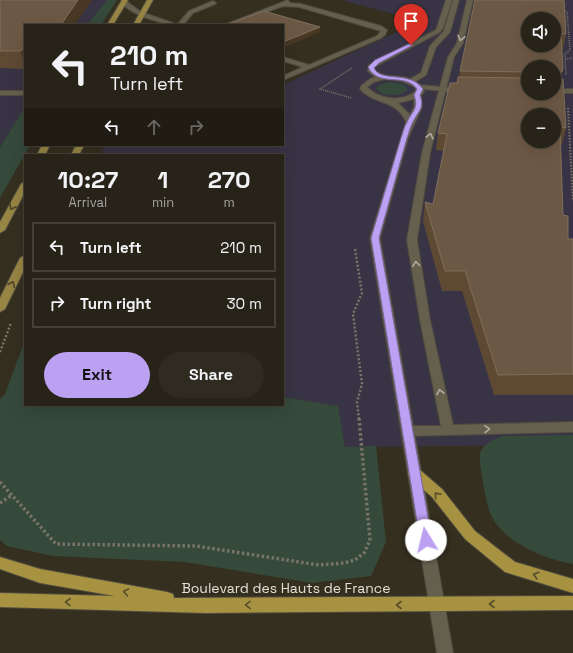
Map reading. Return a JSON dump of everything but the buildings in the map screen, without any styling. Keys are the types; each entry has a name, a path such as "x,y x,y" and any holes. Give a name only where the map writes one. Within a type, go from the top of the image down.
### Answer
{"highway":[{"path":"415,474 437,494 470,536 510,567 573,586"},
{"path":"0,563 40,576 205,606"},
{"name":"Boulevard des Hauts de France","path":"0,600 205,606 573,603"}],"main road":[{"path":"137,24 150,0"},
{"path":"111,24 124,1"},
{"path":"0,230 24,186"},
{"path":"0,309 24,260"}],"street":[{"path":"383,78 374,73 371,66 438,31 449,0"},
{"path":"410,122 408,116 399,107 369,94 364,87 369,81 383,78 396,78 411,81 424,74 433,46 447,32 456,0"},
{"path":"448,430 425,320 412,240 426,153 451,57 460,43 470,0"},
{"path":"124,1 128,7 142,14 175,24"},
{"path":"230,24 290,1"},
{"path":"181,24 191,12 212,3"},
{"path":"282,4 299,5 384,30 383,34 379,37 310,68 284,78"},
{"path":"284,59 310,68"},
{"path":"411,81 418,91 418,111 410,122 375,238 445,653"},
{"path":"383,99 405,99 418,91 442,89 469,91"},
{"path":"0,93 24,93"},
{"path":"408,431 573,427"}],"path":[{"path":"561,4 561,8 567,12 570,50 565,54 565,59 570,91 573,201"},
{"path":"565,59 573,58"},
{"path":"354,99 320,89 358,64"},
{"path":"0,482 56,544 196,546 319,565 344,563 355,560 364,553 370,540 357,402 362,384 353,314 362,293 355,245"},
{"path":"0,503 12,495"}],"shaded area":[{"path":"0,0 107,0 88,24 24,24 24,109 0,147"},
{"path":"341,0 573,0 573,445 345,447 337,406 284,397 284,154 101,154 105,146 284,146 284,85 420,21"}],"green space":[{"path":"107,0 117,0 102,24 88,24"},
{"path":"389,82 402,84 407,87 407,91 400,94 391,95 382,93 376,88 379,85"},
{"path":"24,109 24,146 29,146 0,198 0,147"},
{"path":"24,343 24,406 284,406 284,397 338,406 345,447 376,446 386,542 371,576 312,583 185,562 53,556 7,546 0,540 0,399 5,394"},
{"path":"573,435 573,564 543,556 532,551 513,540 497,525 491,515 483,483 480,453 487,444 503,436"}],"route":[{"path":"411,45 371,66 374,73 380,77 408,80 414,82 420,87 420,92 417,95 419,101 418,111 410,122 404,138 375,238 426,540"}]}
